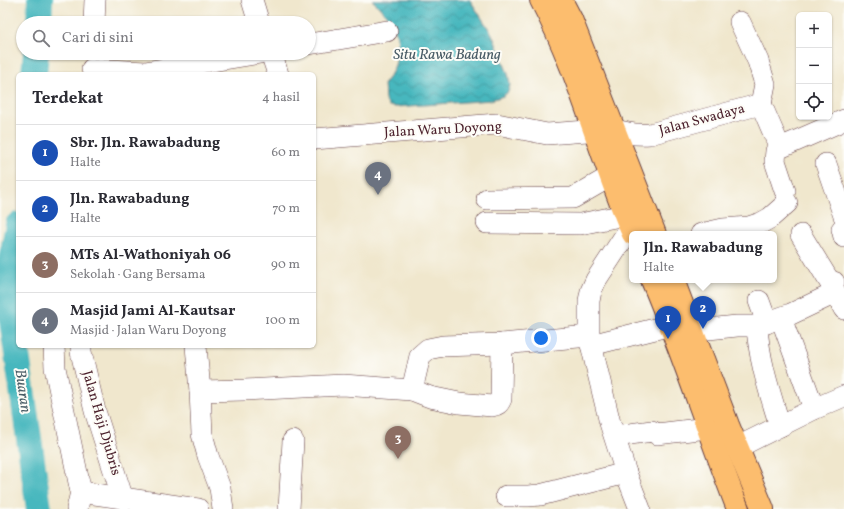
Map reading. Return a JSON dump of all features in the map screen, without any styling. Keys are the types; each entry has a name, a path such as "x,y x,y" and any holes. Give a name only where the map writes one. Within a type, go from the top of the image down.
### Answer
{"main road":[{"path":"540,0 654,231"},
{"path":"561,0 571,19 605,130 611,176 629,226"},
{"path":"654,283 681,326 738,447 763,509"},
{"path":"674,283 681,326 707,428 738,509"}],"street":[{"path":"94,16 95,0"},
{"path":"252,0 257,16"},
{"path":"740,22 758,61 765,84 761,104"},
{"path":"316,43 387,31"},
{"path":"91,65 145,72 218,60"},
{"path":"273,60 277,72"},
{"name":"Jalan Swadaya","path":"605,130 623,133 650,134 761,104 780,148"},
{"path":"715,231 749,227 770,218 786,197 775,161 776,151 844,120"},
{"name":"Jalan Waru Doyong","path":"316,139 497,124 547,134 605,130"},
{"path":"826,164 844,216"},
{"path":"487,199 573,198 611,176"},
{"path":"487,223 629,226 596,280 591,291 589,301 590,341 604,401 626,472 640,509"},
{"path":"844,227 842,229 844,237"},
{"path":"412,390 420,356 428,349 443,346 590,341 681,326 694,329 708,329 737,326 768,322 800,310 838,291 801,235"},
{"path":"759,301 768,322 814,409"},
{"path":"768,322 759,344 764,373 780,426"},
{"path":"200,391 343,385 412,390 430,397 459,403 496,405 501,399 502,344"},
{"path":"54,348 55,368 79,501 123,499 195,509"},
{"name":"Jalan Haji Djubris","path":"81,348 95,411 123,499"},
{"path":"196,348 202,434 208,456 220,488 223,509"},
{"path":"738,447 814,409 844,396"},
{"path":"615,436 652,431 657,434 707,428"},
{"path":"289,509 293,441"},
{"path":"506,496 540,495 626,472"}],"water":[{"name":"Situ Rawa Badung","path":"372,0 470,0 492,34 508,74 510,85 508,92 503,96 491,100 396,107 389,106 385,100 384,83 393,71 397,56 398,47 396,31 389,19"}],"waterway":[{"name":"Buaran","path":"39,16 40,0"},
{"name":"Buaran","path":"34,72 35,60"},
{"name":"Buaran","path":"16,236 7,284 16,347"},
{"name":"Buaran","path":"16,348 39,509"}],"place":[{"name":"Masjid Jami Al-Kautsar","path":"378,195"},
{"name":"Jln. Rawabadung","path":"703,329"},
{"name":"Sbr. Jln. Rawabadung","path":"668,339"},
{"name":"MTs Al-Wathoniyah 06","path":"398,459"}]}
